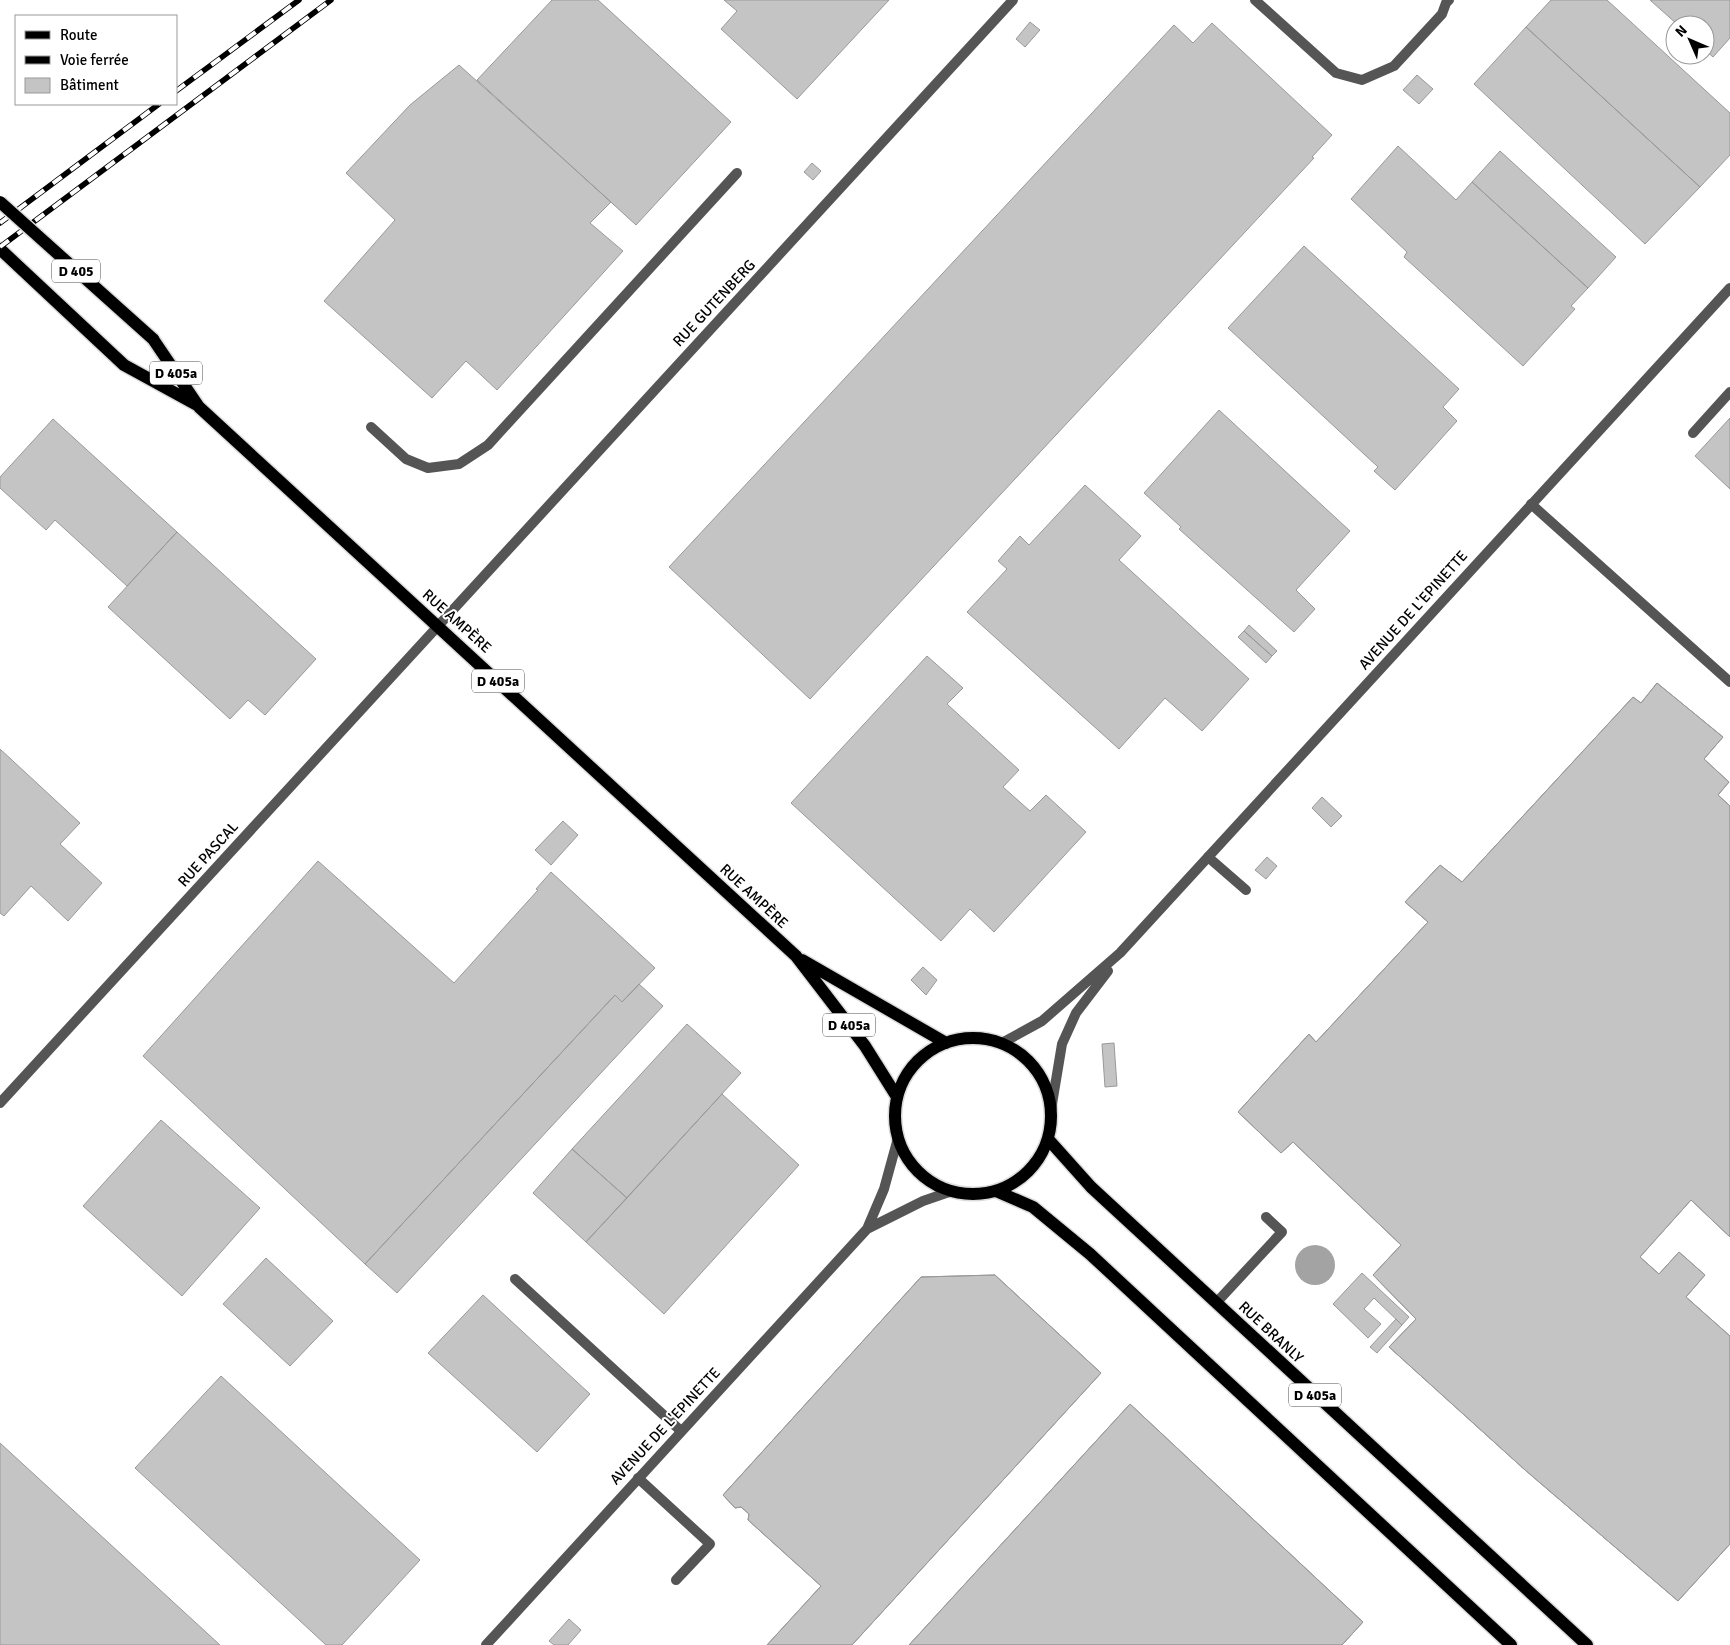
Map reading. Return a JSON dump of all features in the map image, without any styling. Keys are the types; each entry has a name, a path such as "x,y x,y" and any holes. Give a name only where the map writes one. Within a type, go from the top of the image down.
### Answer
{"main road":[{"name":"D 405","path":"0,202 153,340"},
{"path":"0,249 124,364 199,407"},
{"name":"RUE AMPÈRE","path":"153,340 199,407 796,956 865,1046 897,1097"},
{"name":"RUE AMPÈRE","path":"796,956 894,1014 946,1042"},
{"path":"965,1038 984,1039 1002,1043 1021,1054 1037,1070 1047,1089 1051,1110 1051,1125 1048,1139 1037,1161 1019,1179 996,1190 976,1194 952,1191 936,1185 920,1173 906,1157 898,1138 895,1118 897,1097 907,1074 924,1055 946,1042 965,1038"},
{"name":"RUE BRANLY","path":"1048,1139 1091,1187 1587,1645"},
{"path":"996,1190 1033,1207 1090,1254 1511,1645"}],"street":[{"name":"RUE GUTENBERG","path":"438,626 1013,0"},
{"path":"1255,0 1336,73 1362,80 1394,66 1442,14 1449,0"},
{"path":"371,427 406,459 428,468 459,464 488,445 737,173"},
{"name":"AVENUE DE L'EPINETTE","path":"1051,1110 1062,1044 1076,1013 1120,954 1730,288"},
{"path":"1693,433 1730,392"},
{"path":"1531,504 1730,682"},
{"name":"RUE PASCAL","path":"0,1103 438,626"},
{"path":"1208,857 1246,890"},
{"name":"AVENUE DE L'EPINETTE","path":"1002,1043 1042,1021 1120,954"},
{"name":"AVENUE DE L'EPINETTE","path":"486,1645 867,1229 884,1189 898,1138"},
{"name":"AVENUE DE L'EPINETTE","path":"867,1229 922,1201 952,1191"},
{"path":"1216,1303 1282,1232 1266,1217"},
{"path":"515,1279 681,1431"},
{"path":"638,1478 710,1544 676,1580"}],"shaded area":[{"path":"1315,1245 1329,1251 1335,1265 1329,1279 1315,1285 1301,1279 1295,1265 1301,1251"}],"building":[{"path":"552,0 598,0 731,122 636,225 477,80"},
{"path":"724,0 889,0 797,99 721,29 737,11"},
{"path":"1551,0 1607,0 1665,53 1665,65 1678,65 1730,113 1730,155 1700,187 1526,27"},
{"path":"1650,0 1730,0 1730,38 1715,55 1715,15 1667,15"},
{"path":"1030,22 1040,30 1025,47 1016,39"},
{"path":"1212,23 1332,135 1312,157 1314,158 810,699 669,567 1174,25 1193,43"},
{"path":"1526,27 1700,187 1645,244 1474,84"},
{"path":"459,65 611,202 590,223 623,251 497,390 466,361 432,398 324,301 395,220 346,173 410,105"},
{"path":"1417,75 1433,89 1419,104 1403,90"},
{"path":"1398,146 1456,200 1472,182 1588,288 1571,306 1575,309 1523,366 1404,257 1407,252 1351,199"},
{"path":"1500,151 1616,257 1588,288 1472,182"},
{"path":"812,163 821,171 813,180 804,172"},
{"path":"1304,246 1459,389 1443,407 1457,421 1395,490 1374,471 1378,467 1228,328"},
{"path":"1219,410 1350,531 1296,590 1315,609 1294,632 1179,529 1181,527 1144,493"},
{"path":"1730,418 1730,489 1695,456"},
{"path":"53,419 177,532 127,586 55,520 46,530 0,488 0,477"},
{"path":"1085,485 1141,536 1119,560 1249,679 1202,731 1165,698 1119,749 967,612 1007,569 998,561 1020,536 1029,545"},
{"path":"177,532 316,659 265,715 248,700 230,719 108,607"},
{"path":"1249,625 1277,651 1272,656 1244,631"},
{"path":"1244,631 1272,656 1266,663 1238,637"},
{"path":"927,656 963,688 947,704 1019,770 1003,787 1030,811 1046,795 1086,832 994,932 970,909 941,941 791,803"},
{"path":"1657,683 1723,737 1704,759 1729,782 1718,795 1730,806 1730,1237 1691,1200 1640,1257 1659,1274 1679,1252 1705,1275 1686,1297 1730,1336 1730,1544 1678,1601 1525,1470 1389,1347 1416,1319 1373,1275 1401,1245 1293,1142 1281,1153 1238,1112 1309,1034 1316,1042 1428,922 1405,902 1440,865 1462,882 1633,697 1641,703"},
{"path":"1657,683 1723,737 1704,759 1729,782 1718,795 1730,806 1730,1237 1691,1200 1640,1257 1659,1274 1679,1252 1705,1275 1686,1297 1730,1336 1730,1544 1678,1601 1525,1470 1389,1347 1416,1319 1373,1275 1401,1245 1293,1142 1281,1153 1238,1112 1309,1034 1316,1042 1428,922 1405,902 1440,865 1462,882 1633,697 1641,703"},
{"path":"0,749 80,823 60,844 102,883 68,921 31,886 4,916 0,913"},
{"path":"1322,797 1342,816 1331,827 1312,808"},
{"path":"563,821 578,835 551,865 535,850"},
{"path":"1267,857 1277,866 1266,879 1255,870"},
{"path":"318,861 454,983 538,890 536,889 551,872 655,968 622,1002 615,995 365,1264 143,1056"},
{"path":"923,967 937,980 926,995 911,980"},
{"path":"639,984 663,1006 397,1293 365,1264 615,995 622,1002"},
{"path":"687,1024 741,1073 627,1198 572,1149"},
{"path":"1114,1043 1117,1086 1105,1087 1102,1044"},
{"path":"722,1094 799,1165 664,1314 586,1242"},
{"path":"161,1120 260,1208 182,1296 83,1206"},
{"path":"572,1149 627,1198 586,1242 533,1193"},
{"path":"266,1258 333,1321 290,1366 223,1304"},
{"path":"1362,1273 1409,1317 1402,1325 1374,1298 1364,1309 1381,1324 1368,1338 1333,1304"},
{"path":"995,1275 1101,1373 852,1645 767,1645 821,1586 748,1520 749,1514 741,1507 735,1508 723,1495 921,1277"},
{"path":"995,1275 1101,1373 852,1645 767,1645 821,1586 748,1520 749,1514 741,1507 735,1508 723,1495 921,1277"},
{"path":"483,1295 590,1394 537,1452 428,1353"},
{"path":"1396,1319 1402,1325 1377,1353 1370,1347"},
{"path":"221,1376 420,1560 342,1645 326,1645 135,1468"},
{"path":"1130,1404 1363,1622 1342,1645 909,1645"},
{"path":"1130,1404 1363,1622 1342,1645 909,1645"},
{"path":"0,1443 220,1645 0,1645"},
{"path":"569,1619 581,1630 568,1645 554,1645 549,1641"}],"railway":[{"path":"178,90 299,0"},
{"path":"0,247 331,0"},
{"path":"0,223 158,105"}]}
